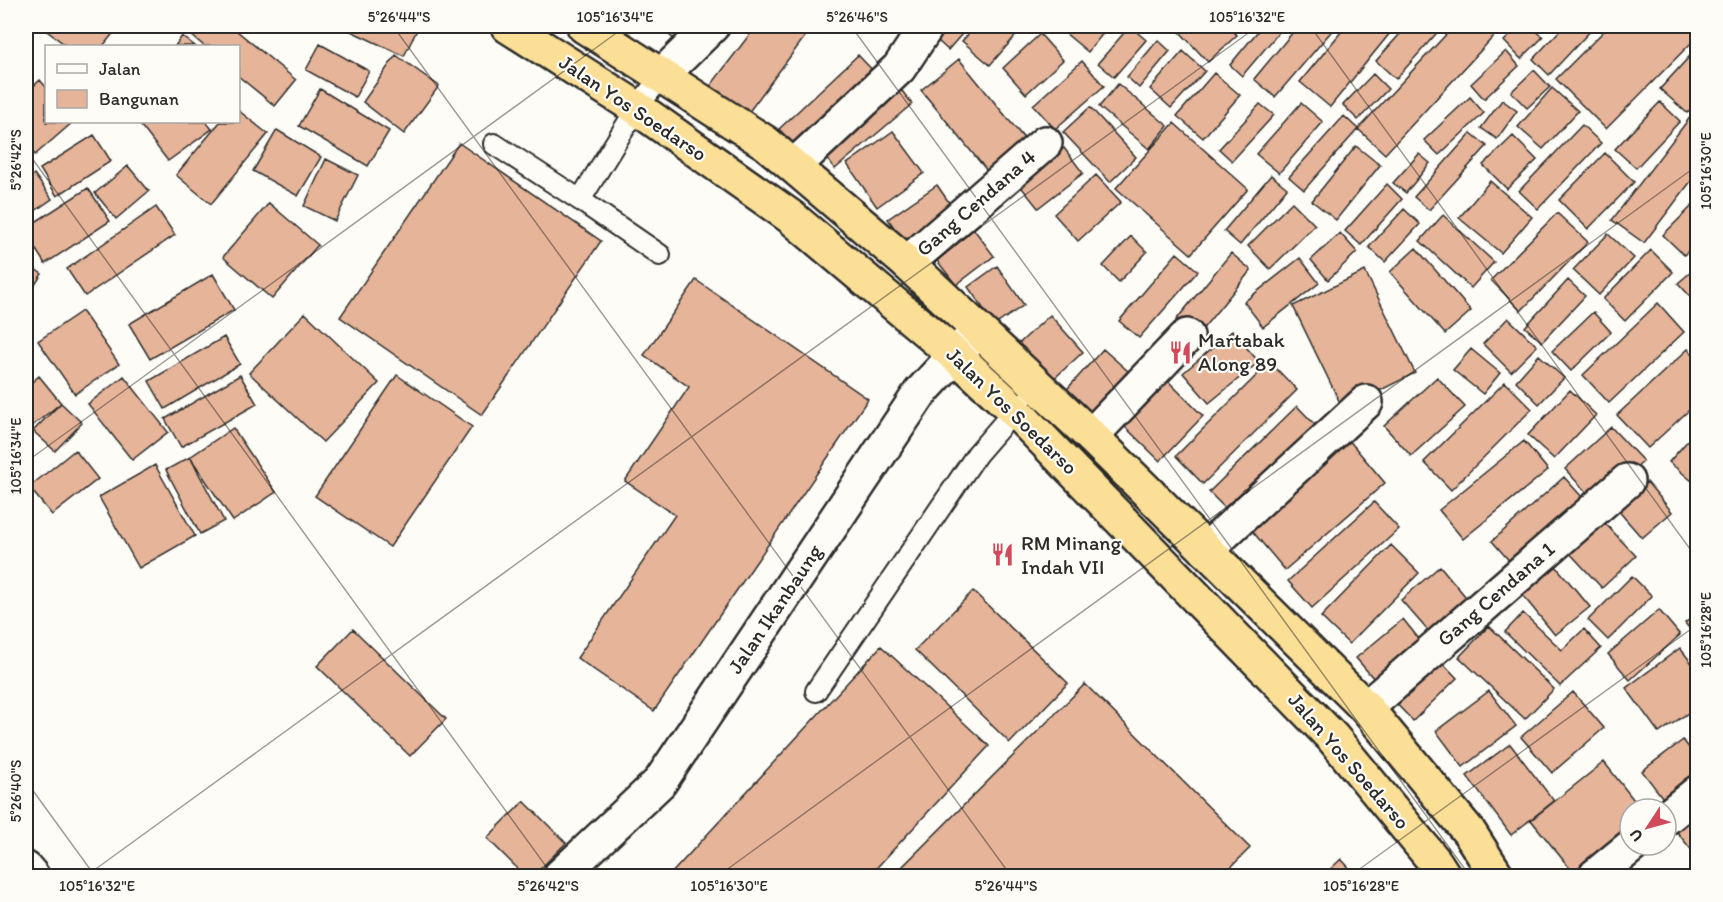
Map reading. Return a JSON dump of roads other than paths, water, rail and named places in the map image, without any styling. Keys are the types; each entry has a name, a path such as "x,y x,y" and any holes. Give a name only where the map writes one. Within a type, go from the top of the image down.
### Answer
{"highway":[{"name":"Jalan Yos Soedarso","path":"508,26 638,108 791,217 955,355 1015,411 1333,738 1444,876"},
{"name":"Jalan Yos Soedarso","path":"584,26 766,143 907,263 1091,436 1366,708 1469,832 1497,876"}],"street":[{"path":"662,75 712,26"},
{"path":"794,166 899,68 927,26"},
{"name":"Gang Cendana 4","path":"907,263 1045,143"},
{"name":"Jalan Ikanbaung","path":"560,876 660,782 920,393 978,330"},
{"path":"1091,436 1187,336"},
{"path":"1206,550 1366,402"},
{"name":"Gang Cendana 1","path":"1366,708 1627,481"},
{"path":"1678,808 1698,792"},
{"path":"1595,876 1618,857"},
{"path":"26,869 32,876"}],"lane":[{"path":"580,200 638,108 662,75"},
{"path":"494,144 660,255"},
{"path":"816,691 977,454 1036,384"}],"place":[{"name":"Martabak Along 89","path":"1180,352"},
{"name":"RM Minang Indah VII","path":"1003,555"}]}
